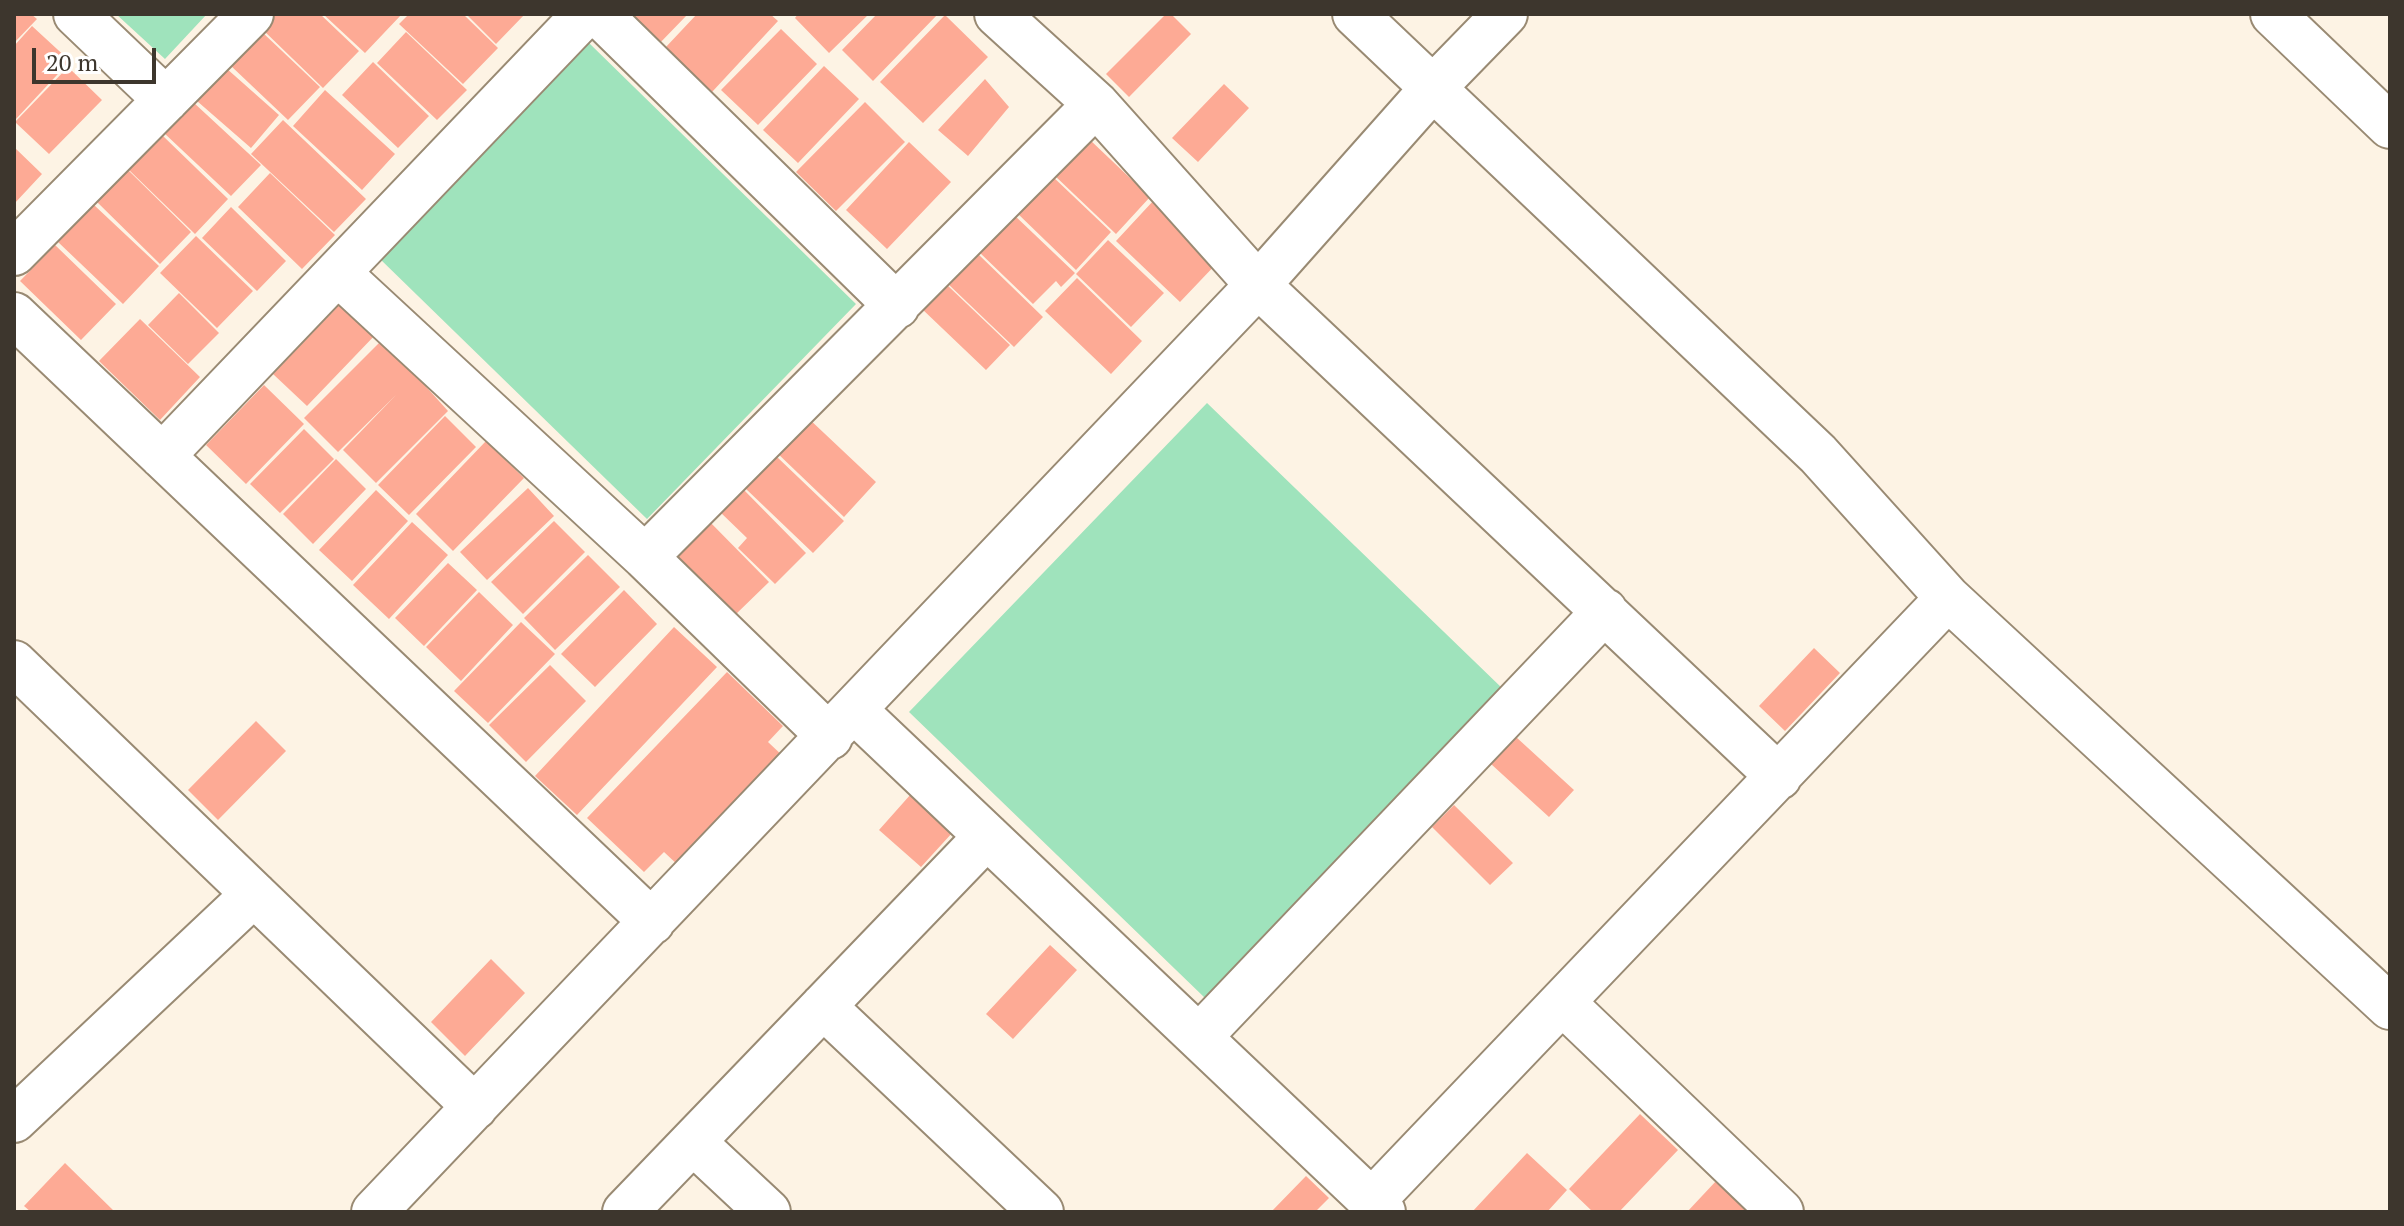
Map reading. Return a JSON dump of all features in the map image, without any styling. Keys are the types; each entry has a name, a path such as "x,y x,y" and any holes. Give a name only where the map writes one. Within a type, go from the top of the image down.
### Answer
{"street":[{"path":"76,14 166,100"},
{"path":"14,253 251,14"},
{"path":"162,456 585,14"},
{"path":"599,14 897,306"},
{"path":"997,14 1096,104 1258,285 1779,777"},
{"path":"1355,14 1818,454 1948,598 2390,1007"},
{"path":"374,1212 843,724 1258,285 1432,89 1505,14"},
{"path":"2273,14 2390,126"},
{"path":"645,557 1096,104"},
{"path":"339,274 645,557 843,724 987,836 1378,1206 1564,1004 1948,598"},
{"path":"14,315 652,922"},
{"path":"1199,1037 1605,611"},
{"path":"14,663 475,1107"},
{"path":"625,1212 987,836"},
{"path":"14,1120 254,894"},
{"path":"1564,1004 1781,1212"},
{"path":"823,1006 1041,1212"},
{"path":"693,1142 768,1212"}],"green space":[{"path":"116,14 207,14 165,59"},
{"path":"589,43 856,304 647,519 379,258"},
{"path":"1207,403 1503,689 1205,998 909,712"}],"building":[{"path":"14,14 31,14 37,19 14,43"},
{"path":"276,14 320,14 359,51 323,88 262,29"},
{"path":"323,14 402,14 365,53"},
{"path":"409,14 463,14 498,48 463,84 399,24"},
{"path":"466,14 525,14 496,44"},
{"path":"622,14 688,14 656,47"},
{"path":"697,14 770,14 778,21 712,92 665,48"},
{"path":"798,14 869,14 829,53 795,18"},
{"path":"877,14 938,14 873,81 842,50"},
{"path":"1166,14 1171,14 1191,34 1129,97 1106,74"},
{"path":"945,15 988,57 923,123 880,82"},
{"path":"32,26 70,61 16,119 14,46"},
{"path":"781,29 817,64 758,125 721,90"},
{"path":"262,32 320,87 288,120 230,65"},
{"path":"406,32 467,90 437,120 377,63"},
{"path":"373,62 429,116 398,148 342,95"},
{"path":"824,66 859,99 798,163 763,130"},
{"path":"68,67 102,100 49,154 15,122"},
{"path":"226,68 279,115 251,148 197,101"},
{"path":"985,79 1009,107 968,156 938,130"},
{"path":"1224,84 1249,108 1198,162 1172,138"},
{"path":"325,90 395,154 362,190 293,126"},
{"path":"193,102 261,165 231,196 164,133"},
{"path":"865,102 905,142 836,211 796,172"},
{"path":"283,120 366,199 334,232 251,154"},
{"path":"162,135 228,199 195,234 128,169"},
{"path":"1089,139 1150,197 1116,234 1054,175"},
{"path":"909,142 951,182 887,249 846,210"},
{"path":"14,147 42,174 14,204"},
{"path":"128,170 191,232 160,264 97,202"},
{"path":"270,173 335,235 302,269 238,207"},
{"path":"1051,175 1111,232 1076,270 1016,212"},
{"path":"1154,200 1219,261 1180,302 1116,241"},
{"path":"94,205 159,266 123,304 58,242"},
{"path":"231,207 286,261 257,291 202,238"},
{"path":"1013,214 1075,273 1061,287 1056,281 1033,304 978,251"},
{"path":"196,236 253,291 217,328 160,273"},
{"path":"1108,240 1164,293 1131,327 1076,274"},
{"path":"55,245 116,304 81,340 20,281"},
{"path":"976,252 1043,317 1014,347 946,282"},
{"path":"1077,278 1142,341 1111,374 1045,311"},
{"path":"945,283 1010,345 986,370 921,308"},
{"path":"179,293 219,333 188,364 148,325"},
{"path":"344,300 378,332 307,406 273,374"},
{"path":"140,319 200,377 160,420 99,361"},
{"path":"383,339 448,411 376,483 343,450 396,395 338,452 304,418"},
{"path":"264,385 304,424 246,484 206,445"},
{"path":"445,416 476,447 409,515 378,485"},
{"path":"807,417 876,482 844,517 775,451"},
{"path":"304,429 334,459 280,513 250,484"},
{"path":"486,441 524,478 453,551 416,514"},
{"path":"776,456 844,521 813,553 745,488"},
{"path":"336,459 366,489 313,544 283,514"},
{"path":"528,488 554,516 487,580 460,552"},
{"path":"742,488 806,553 775,584 738,548 747,538 719,511"},
{"path":"376,490 408,521 352,581 319,550"},
{"path":"707,519 769,582 734,616 672,553"},
{"path":"554,521 585,552 523,614 491,582"},
{"path":"412,522 448,555 389,619 353,585"},
{"path":"588,555 620,587 555,650 524,618"},
{"path":"448,563 477,590 424,646 395,618"},
{"path":"624,590 657,624 595,687 561,654"},
{"path":"479,592 513,625 461,681 426,647"},
{"path":"521,622 555,654 488,723 454,691"},
{"path":"674,627 717,667 577,815 535,776"},
{"path":"1814,648 1840,673 1785,731 1759,706"},
{"path":"550,665 586,701 526,762 489,725"},
{"path":"727,672 783,726 768,742 785,758 680,867 664,852 644,872 587,818"},
{"path":"256,721 286,751 218,820 188,790"},
{"path":"1516,737 1574,790 1549,817 1491,764"},
{"path":"911,794 953,832 921,867 879,830"},
{"path":"1454,805 1513,863 1490,885 1432,827"},
{"path":"1050,945 1077,970 1013,1039 986,1014"},
{"path":"491,959 525,993 465,1056 431,1022"},
{"path":"1640,1114 1678,1150 1619,1212 1593,1212 1569,1189"},
{"path":"1527,1153 1567,1190 1547,1212 1472,1212"},
{"path":"65,1163 115,1212 31,1212 24,1206"},
{"path":"1306,1176 1329,1198 1315,1212 1271,1212"},
{"path":"1717,1180 1752,1212 1687,1212"}]}
